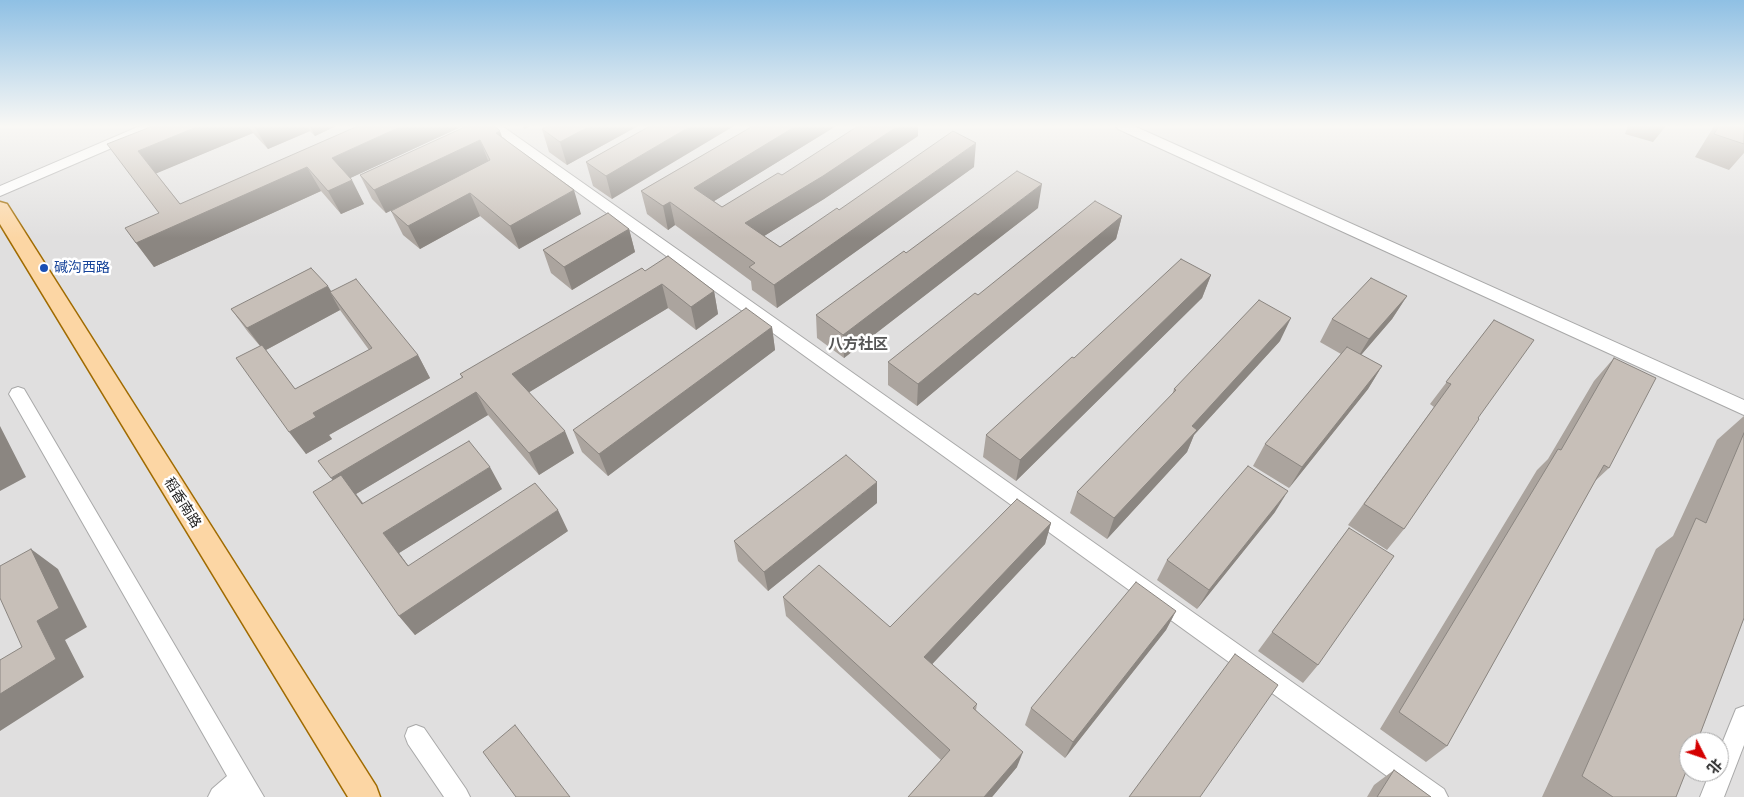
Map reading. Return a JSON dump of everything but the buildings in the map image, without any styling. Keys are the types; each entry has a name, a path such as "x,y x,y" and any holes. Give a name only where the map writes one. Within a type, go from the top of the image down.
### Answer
{"main road":[{"name":"稻香南路","path":"0,208 364,797"}],"street":[{"path":"0,191 65,163"},
{"path":"546,163 1436,797"},
{"path":"1205,163 1744,408"},
{"path":"18,394 246,788 220,797"},
{"path":"1712,797 1744,717"},
{"path":"416,736 458,797"}],"shaded area":[{"path":"0,163 1744,163 1744,797 0,797"}],"place":[{"name":"碱沟西路","path":"44,268"}],"district":[{"name":"八方社区","path":"858,345"}]}
